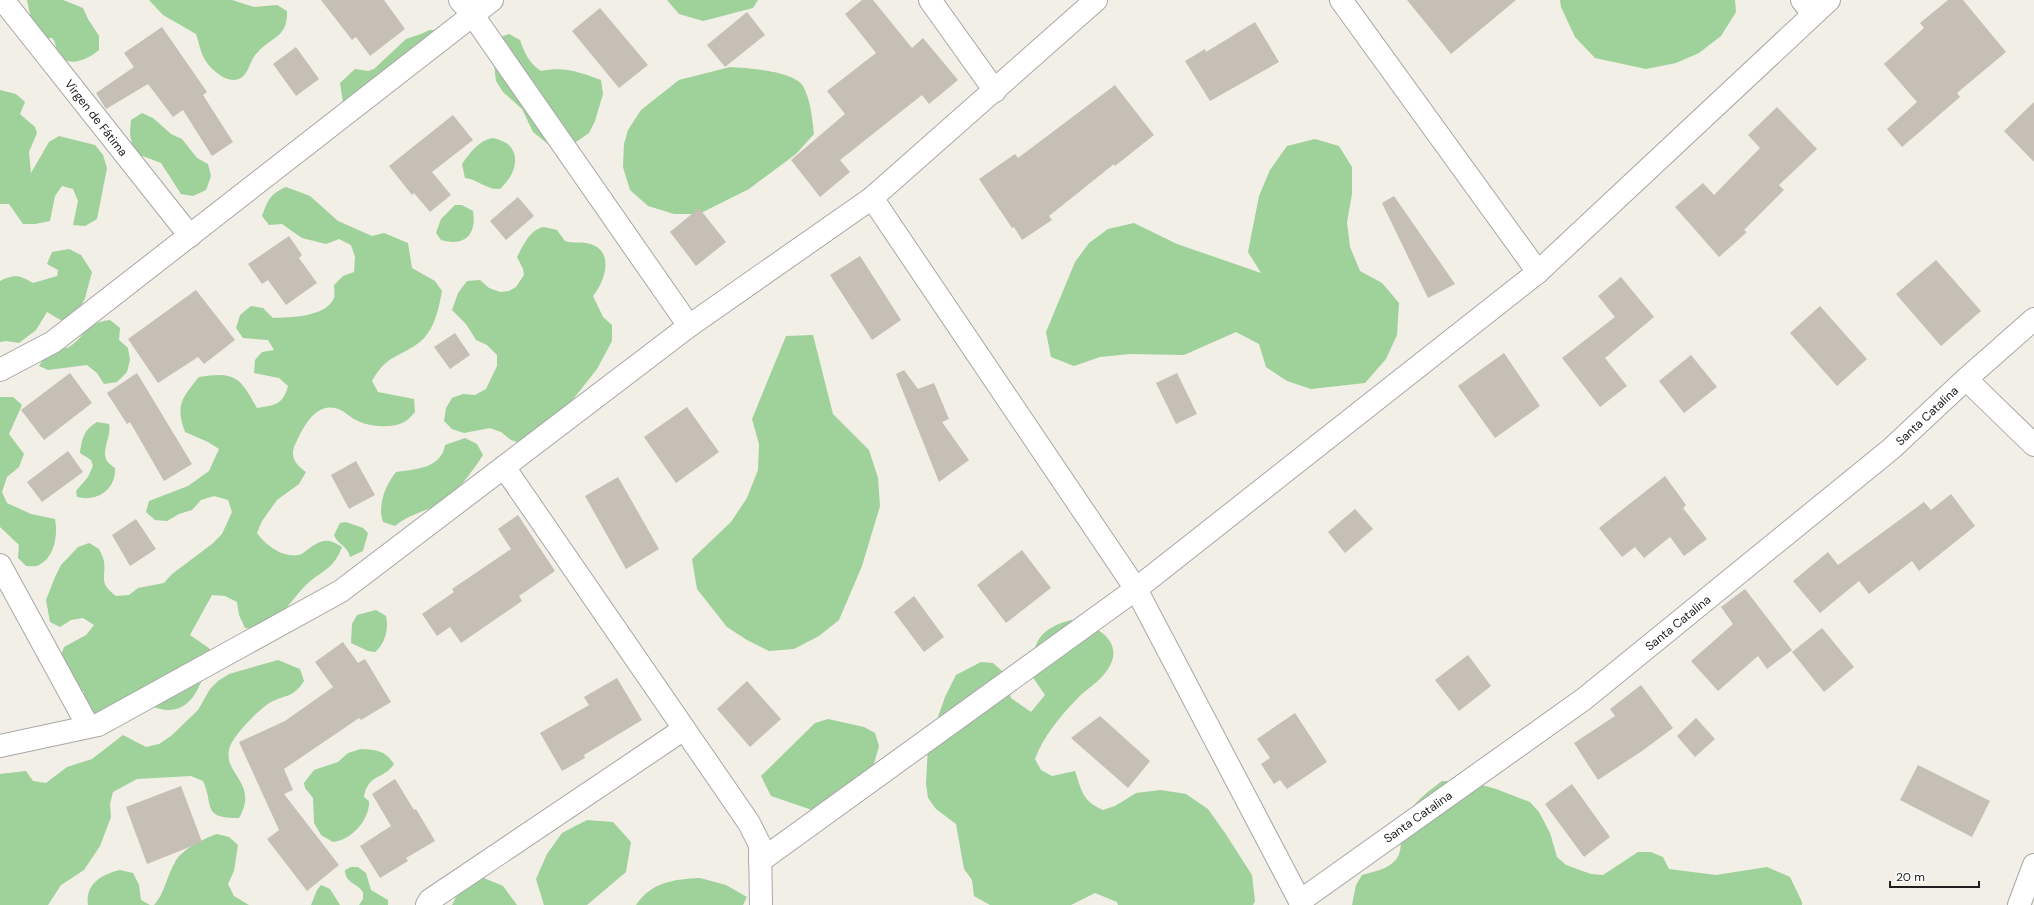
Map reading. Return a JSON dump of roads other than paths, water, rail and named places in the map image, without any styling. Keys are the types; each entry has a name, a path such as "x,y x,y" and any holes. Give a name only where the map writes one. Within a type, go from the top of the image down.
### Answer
{"street":[{"name":"Virgen de Fátima","path":"3,0 190,236"},
{"path":"0,370 53,342 190,236 466,7 492,0"},
{"path":"930,0 995,91"},
{"path":"0,746 98,725 341,591 689,326 872,198 995,91 1096,0"},
{"path":"1341,0 1538,272"},
{"path":"760,861 1136,589 1538,272 1815,5"},
{"path":"466,7 689,326"},
{"path":"872,198 1136,589 1301,903"},
{"name":"Santa Catalina","path":"1301,903 1584,700 1891,449 1966,379 2034,319"},
{"path":"1966,379 2034,445"},
{"path":"504,467 749,823 760,845 761,905"},
{"path":"0,565 88,726"},
{"path":"427,905 430,900 684,729"},
{"path":"2019,905 2034,865"}]}
